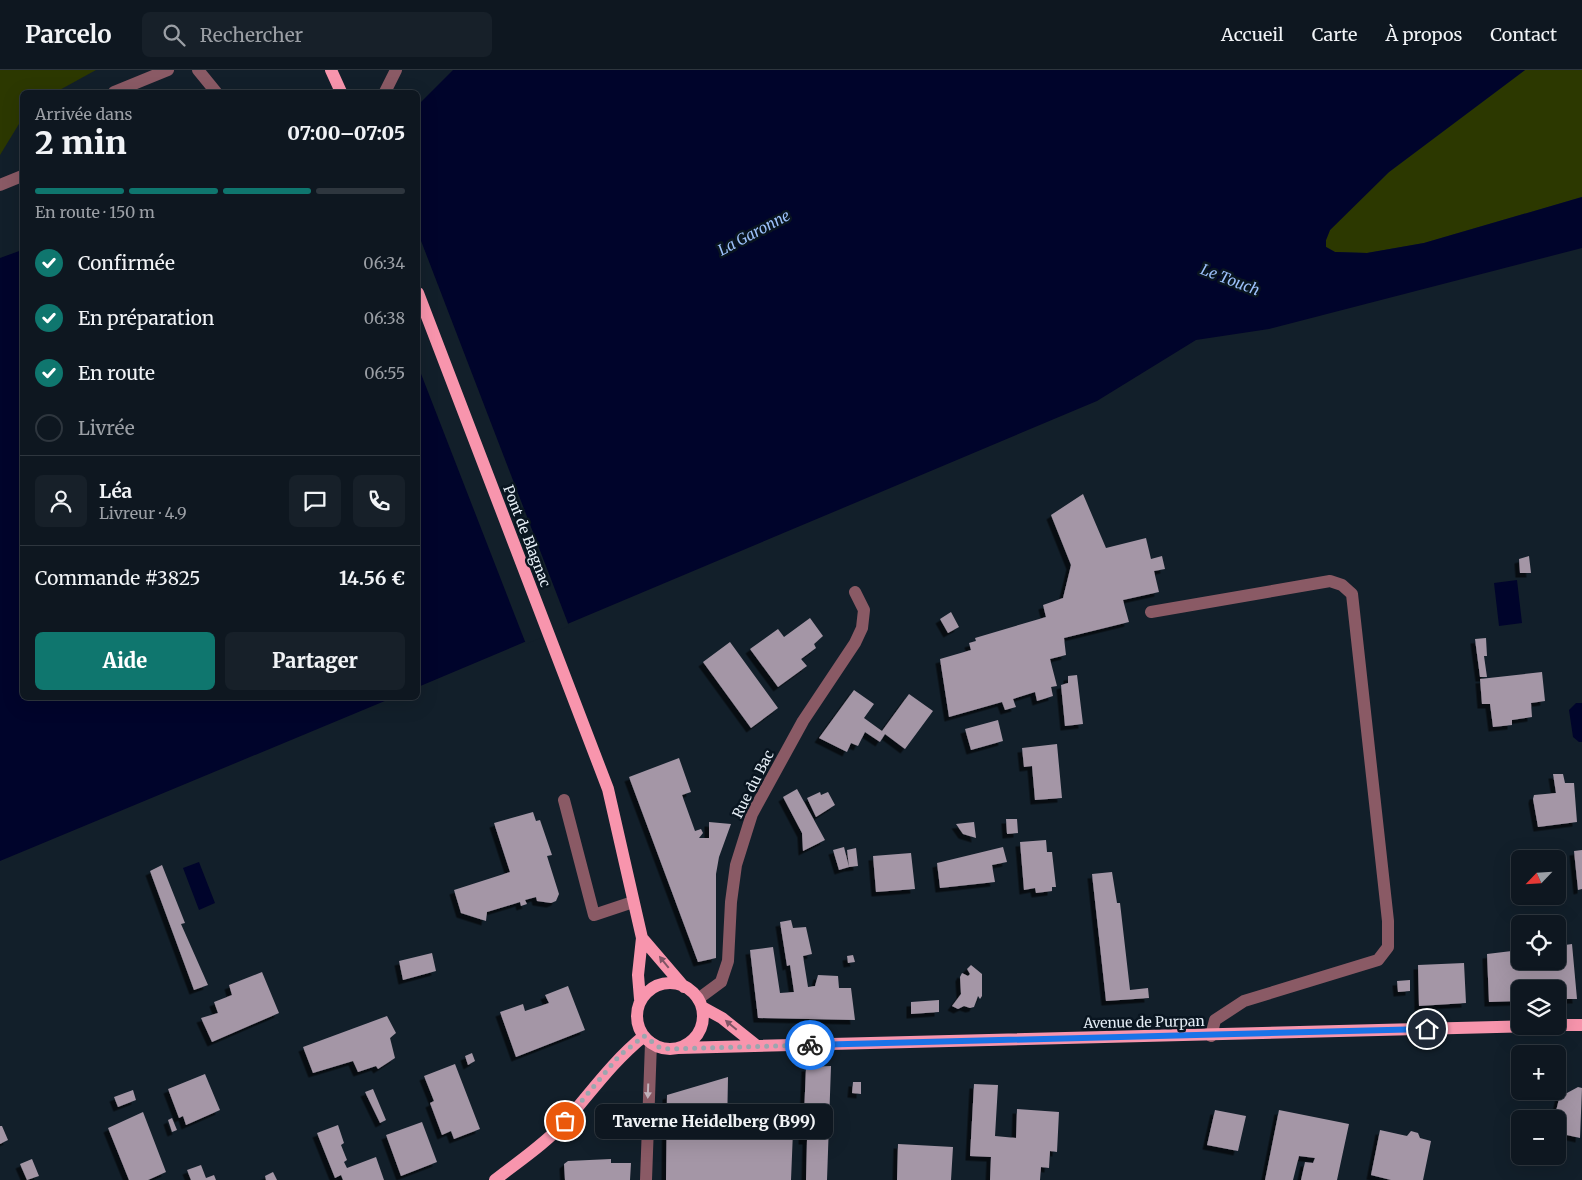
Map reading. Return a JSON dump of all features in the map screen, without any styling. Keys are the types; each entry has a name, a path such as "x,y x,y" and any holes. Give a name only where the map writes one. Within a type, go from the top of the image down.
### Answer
{"main road":[{"path":"332,70 339,90"},
{"name":"Pont de Blagnac","path":"420,298 608,789 642,938"},
{"path":"642,938 638,975 640,999 637,1016 639,1026 647,1039 659,1047 678,1048 688,1044 699,1032 702,1024 700,1003"},
{"path":"642,938 700,1003 757,1046"},
{"path":"640,999 646,992 666,984 684,987"},
{"path":"1566,1026 1582,1025"},
{"name":"Avenue de Purpan","path":"678,1048 1211,1036 1511,1027"},
{"path":"495,1180 539,1146 565,1121 619,1056 647,1039"}],"street":[{"path":"119,90 168,70"},
{"path":"198,70 214,90"},
{"path":"386,90 396,70"},
{"path":"0,185 20,177"},
{"path":"1151,612 1330,581 1342,585 1352,594 1387,911 1388,947 1378,960 1244,1001 1215,1020 1211,1036"},
{"name":"Rue du Bac","path":"700,1003 721,982 728,961 731,902 736,865 752,814 803,721 855,643 862,628 864,610 855,592"},
{"path":"564,800 582,878 594,915 633,902"},
{"path":"646,1180 647,1039"}],"green space":[{"path":"0,70 96,70 60,90 20,90 20,122 0,155"},
{"path":"1525,70 1582,70 1582,197 1424,243 1367,253 1335,252 1326,247 1326,240 1330,230 1389,172"}],"water":[{"path":"453,70 1525,70 1389,172 1330,230 1326,240 1326,247 1335,252 1367,253 1424,243 1582,197 1582,248 1269,329 1196,340 1097,401 420,686 420,103"},
{"path":"20,251 20,700 387,700 0,861 0,258"},
{"path":"1517,580 1522,623 1499,626 1494,583"},
{"path":"1576,703 1582,703 1582,742 1573,737 1569,710"},
{"path":"199,862 215,903 199,910 183,868"}],"pier":[{"path":"420,238 569,626 526,644 420,371"}],"building":[{"path":"1083,494 1106,548 1146,538 1151,559 1162,556 1165,569 1154,571 1159,592 1123,600 1129,622 1064,638 1066,655 1050,659 1057,686 1051,687 1053,696 1037,701 1035,692 1013,699 1016,707 1005,710 1002,702 949,717 940,659 971,650 969,643 976,641 975,638 1046,617 1043,605 1063,598 1071,565 1051,515"},
{"path":"1529,556 1531,573 1520,573 1519,559"},
{"path":"951,612 959,627 948,633 940,619"},
{"path":"810,618 823,636 814,644 816,648 801,659 807,666 778,687 750,649 778,629 784,637"},
{"path":"1486,638 1487,656 1484,656 1487,677 1480,677 1475,639"},
{"path":"730,642 778,708 751,728 703,662"},
{"path":"1542,672 1545,701 1531,703 1532,717 1512,720 1512,725 1493,727 1490,704 1482,704 1480,679"},
{"path":"1077,675 1083,724 1065,726 1061,685 1068,683 1068,676"},
{"path":"854,690 874,704 864,718 882,731 909,694 933,711 905,749 885,734 880,742 865,732 858,746 851,743 847,752 819,738"},
{"path":"998,720 1003,741 971,750 965,729"},
{"path":"1057,744 1062,798 1035,800 1032,766 1024,767 1022,748"},
{"path":"679,758 691,792 682,795 695,831 701,829 703,833 699,838 709,838 709,822 731,824 719,857 716,874 716,958 698,962 629,777"},
{"path":"1553,774 1563,774 1565,783 1574,783 1577,822 1538,827 1534,795 1556,793"},
{"path":"797,789 825,840 803,851 802,833 783,797"},
{"path":"820,792 821,795 828,792 835,805 816,817 807,798"},
{"path":"533,812 536,821 540,820 552,855 547,856 559,894 556,901 551,903 537,901 536,897 525,900 527,904 521,906 520,902 487,912 486,921 461,913 454,890 510,872 494,823"},
{"path":"1006,819 1017,819 1018,833 1007,834"},
{"path":"974,822 976,838 963,834 956,824"},
{"path":"1046,840 1047,852 1052,852 1056,887 1052,887 1052,891 1036,893 1035,888 1024,890 1020,842"},
{"path":"844,847 849,867 839,870 833,850"},
{"path":"1003,847 1007,862 992,865 995,882 940,888 937,863"},
{"path":"856,848 858,866 849,867 847,850"},
{"path":"1582,850 1582,889 1578,890 1574,851"},
{"path":"911,853 915,889 876,892 873,856"},
{"path":"162,865 185,923 181,924 208,985 194,990 150,871"},
{"path":"1112,872 1117,903 1120,903 1130,990 1148,988 1149,998 1106,1001 1092,874"},
{"path":"791,920 793,928 806,927 812,954 803,956 808,987 815,986 818,975 838,976 839,988 851,988 855,1020 758,1018 750,950 773,947 780,993 794,992 790,965 787,966 780,922"},
{"path":"1572,944 1577,999 1566,999 1566,980 1511,980 1511,1001 1489,1002 1487,954 1511,951 1511,970 1566,970 1566,945"},
{"path":"432,953 436,971 403,980 399,961"},
{"path":"853,955 855,962 848,963 847,956"},
{"path":"1464,963 1466,1003 1419,1006 1418,965"},
{"path":"971,965 982,974 982,996 980,999 978,996 974,1007 964,1006 958,1009 952,1006 961,994 960,977 962,973 968,976 970,974 967,969"},
{"path":"262,972 279,1013 212,1042 201,1018 218,1013 214,1002 232,995 229,985"},
{"path":"1410,980 1410,991 1398,992 1397,981"},
{"path":"568,986 585,1030 516,1057 500,1012 523,1004 525,1011 549,1003 545,995"},
{"path":"939,1000 939,1012 911,1014 911,1002"},
{"path":"387,1016 396,1033 390,1038 395,1058 378,1069 376,1066 358,1072 353,1061 313,1073 303,1047"},
{"path":"472,1053 475,1061 468,1065 465,1056"},
{"path":"455,1064 480,1129 454,1139 451,1131 442,1135 430,1103 434,1101 424,1076"},
{"path":"831,1066 827,1180 806,1180 807,1140 803,1140 806,1067"},
{"path":"205,1074 220,1110 186,1125 183,1116 179,1118 168,1089"},
{"path":"728,1077 727,1129 793,1131 791,1180 666,1180 667,1095"},
{"path":"853,1082 861,1082 861,1094 852,1093"},
{"path":"974,1084 998,1085 995,1136 1016,1138 1017,1109 1059,1112 1057,1152 1050,1151 1049,1168 1041,1167 1040,1180 990,1180 991,1157 970,1156"},
{"path":"1578,1087 1582,1088 1580,1138 1566,1135 1566,1110 1556,1110 1559,1100 1566,1100 1567,1093"},
{"path":"373,1089 386,1120 380,1123 365,1092"},
{"path":"133,1090 136,1100 118,1107 114,1097"},
{"path":"1215,1110 1246,1116 1238,1151 1207,1145"},
{"path":"1279,1110 1349,1124 1337,1180 1301,1180 1305,1162 1313,1163 1315,1158 1299,1156 1293,1180 1265,1180"},
{"path":"143,1112 166,1172 148,1180 129,1180 108,1128"},
{"path":"172,1118 177,1130 172,1132 168,1120"},
{"path":"422,1122 437,1162 401,1176 386,1135"},
{"path":"338,1125 344,1143 341,1145 347,1160 344,1162 347,1168 376,1157 384,1180 343,1180 341,1175 335,1178 317,1133"},
{"path":"0,1126 2,1126 8,1140 0,1144"},
{"path":"1380,1130 1407,1136 1411,1131 1418,1133 1420,1138 1431,1141 1423,1180 1391,1180 1371,1175"},
{"path":"898,1144 953,1147 951,1180 897,1180"},
{"path":"32,1159 39,1176 27,1180 20,1164"},
{"path":"611,1159 611,1163 631,1163 630,1180 565,1180 564,1164 568,1161"},
{"path":"201,1165 206,1178 214,1175 216,1180 191,1180 187,1170"},
{"path":"273,1172 277,1180 266,1180 265,1176"}],"way so far":[{"path":"565,1121 619,1056 644,1036 659,1047 669,1049 810,1045"}],"place":[{"name":"Taverne Heidelberg (B99)","path":"565,1121"}],"route":[{"path":"810,1045 1427,1029"}],"water label":[{"name":"La Garonne","path":"754,233"},
{"name":"Le Touch","path":"1230,280"}]}
